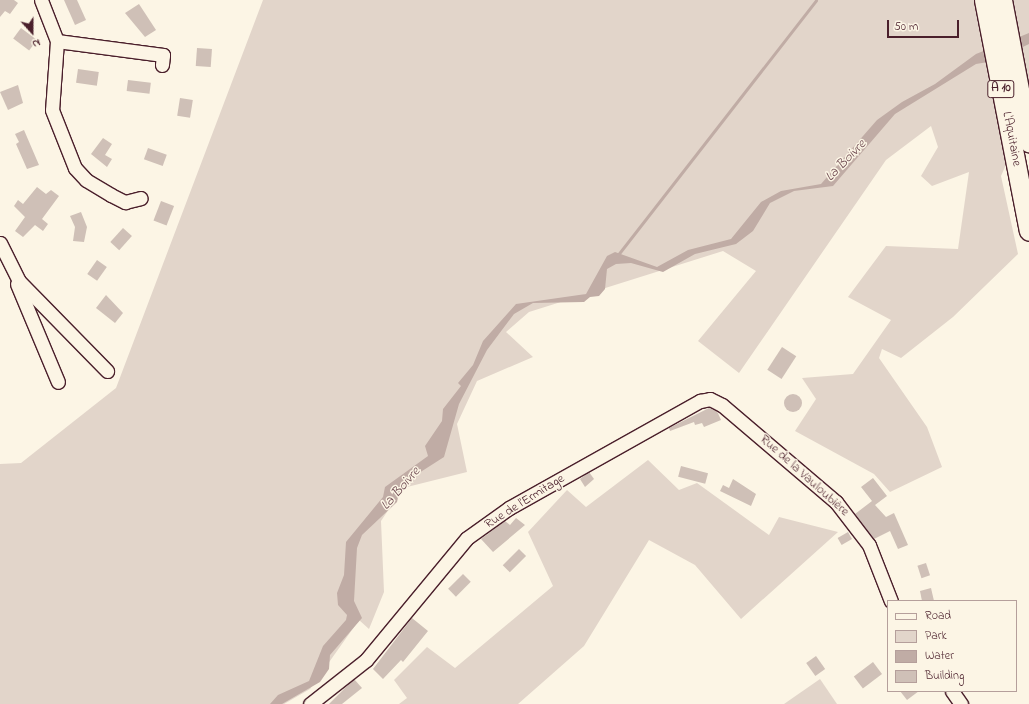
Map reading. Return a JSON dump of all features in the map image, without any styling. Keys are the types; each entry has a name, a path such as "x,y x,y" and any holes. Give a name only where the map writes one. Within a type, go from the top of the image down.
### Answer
{"highway":[{"name":"L'Aquitaine","path":"984,0 1029,231"},
{"name":"L'Aquitaine","path":"1002,0 1029,142"}],"street":[{"path":"41,0 57,41 52,110 75,168 86,180 111,196 125,202 141,198"},
{"path":"57,41 163,55 162,65"},
{"path":"0,243 58,382"},
{"path":"8,264 18,281 107,371"},
{"name":"Rue de la Vauloubière","path":"700,401 710,399 722,405 836,502 869,545 892,600"},
{"name":"Rue de l’Ermitage","path":"310,704 366,660 468,538 509,508 700,401"},
{"path":"953,692 961,704"}],"green space":[{"path":"263,0 1029,0 1029,112 1001,176 1018,254 953,317 901,358 882,349 879,358 927,427 942,467 890,492 874,474 795,431 816,399 802,378 853,374 891,320 848,297 886,246 958,249 969,172 932,186 921,176 938,147 931,126 886,160 739,373 698,341 756,271 723,251 529,312 506,332 533,357 477,381 457,424 467,472 403,488 381,521 384,592 369,629 359,620 310,689 284,704 0,704 0,464 21,463 116,388"},
{"path":"648,460 679,490 697,483 769,535 779,517 838,532 741,619 695,565 649,540 584,646 518,704 399,704 407,698 394,680 427,647 455,668 553,586 528,532 567,490 586,507"},
{"path":"820,679 837,704 784,704"}],"water":[{"path":"1029,33 1029,44 994,61 976,64 895,114 833,186 794,191 770,203 753,231 736,244 695,254 663,272 631,263 616,264 607,269 605,289 599,296 590,297 584,302 533,303 514,314 487,350 459,404 444,457 408,480 399,493 397,502 362,535 357,548 354,601 362,618 330,655 329,669 320,682 282,704 270,704 278,695 309,681 323,646 346,620 347,615 338,605 337,593 344,575 346,542 383,497 385,487 428,456 425,446 442,421 443,409 461,386 458,383 473,365 483,341 516,304 586,294 607,256 615,252 657,267 688,250 731,239 761,202 781,191 821,184 877,120 902,102 935,84 976,54"}],"building":[{"path":"0,0 14,0 18,3 10,14 5,11 0,17"},
{"path":"64,0 77,0 86,20 75,25"},
{"path":"139,4 156,30 145,37 125,13"},
{"path":"21,28 37,40 29,50 13,38"},
{"path":"197,48 212,49 211,67 196,66"},
{"path":"78,69 99,72 97,86 76,83"},
{"path":"128,80 151,83 149,94 127,91"},
{"path":"18,85 23,103 8,110 0,92"},
{"path":"180,98 193,100 190,118 177,116"},
{"path":"24,130 39,165 27,169 16,144 19,142 15,134"},
{"path":"103,138 112,144 105,155 112,159 107,167 91,154"},
{"path":"148,148 167,155 163,166 144,159"},
{"path":"37,187 46,194 51,190 59,196 42,219 48,224 43,231 35,225 23,237 15,231 25,217 14,206 18,200 23,204"},
{"path":"161,201 174,206 167,226 153,221"},
{"path":"81,212 87,227 84,242 73,241 75,227 70,216"},
{"path":"123,228 132,236 119,250 110,242"},
{"path":"97,260 107,267 97,281 87,274"},
{"path":"106,295 123,313 115,323 96,308"},
{"path":"782,347 796,356 782,379 767,370"},
{"path":"789,394 797,394 802,399 800,410 797,412 789,412 784,407 784,399"},
{"path":"709,408 717,411 721,420 704,427 702,423 695,425 694,422 670,431 669,428"},
{"path":"681,466 708,473 705,484 678,477"},
{"path":"589,472 594,479 585,487 580,479"},
{"path":"873,478 887,496 875,505 886,517 894,513 908,545 898,549 890,531 874,539 855,514 872,501 861,487"},
{"path":"733,479 756,494 751,506 720,491 723,485 729,488"},
{"path":"516,518 525,525 493,552 481,539 505,521 510,525"},
{"path":"848,532 852,539 842,545 838,538"},
{"path":"519,549 526,556 510,572 503,565"},
{"path":"926,563 930,575 921,578 917,566"},
{"path":"463,574 471,582 456,597 448,589"},
{"path":"931,588 934,600 922,600 920,591"},
{"path":"412,618 428,631 403,662 401,660 383,679 373,669"},
{"path":"816,656 825,669 815,676 806,663"},
{"path":"873,662 882,674 863,688 854,676"},
{"path":"354,679 362,688 342,704 329,704"},
{"path":"901,692 918,692 907,700"}],"waterway":[{"name":"La Boivre","path":"617,256 816,0"}]}
